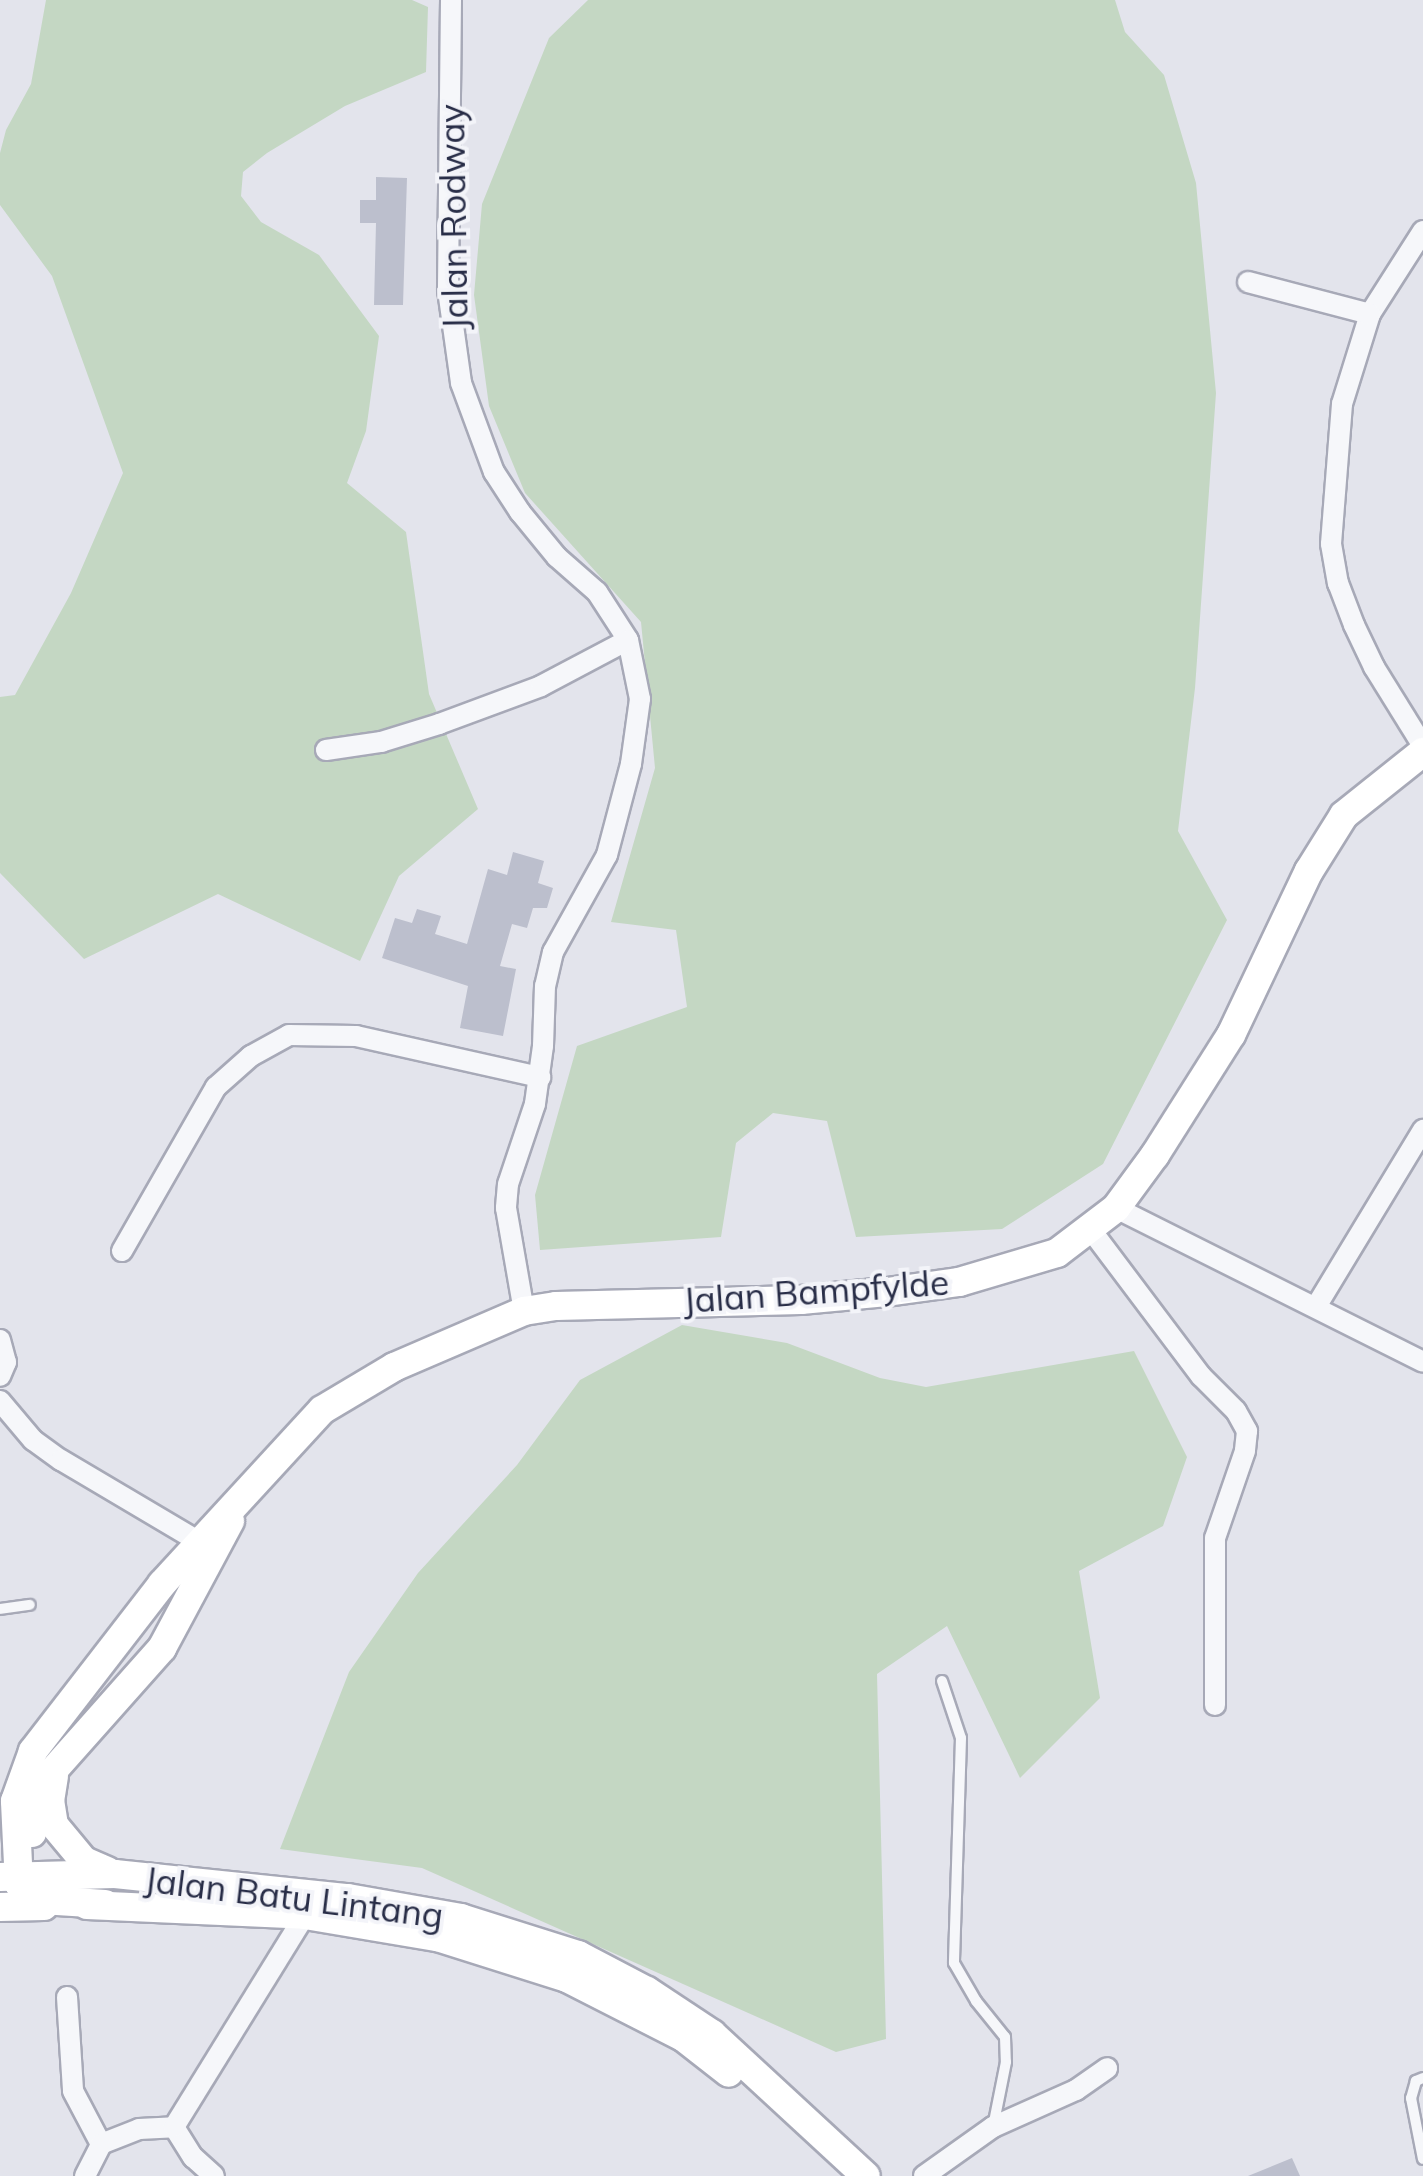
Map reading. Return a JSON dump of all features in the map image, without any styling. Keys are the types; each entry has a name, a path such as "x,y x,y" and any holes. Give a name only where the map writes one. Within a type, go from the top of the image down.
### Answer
{"street":[{"name":"Jalan Rodway","path":"451,0 448,290 460,382 494,472 520,512 557,556 597,592 628,640 640,699 631,764 607,855 553,952 545,986 540,1077 508,1184 506,1208 524,1311"},
{"path":"1423,231 1370,314 1342,404 1331,544 1338,583 1354,625 1423,749"},
{"path":"1248,282 1370,314"},
{"path":"326,750 381,742 440,724 541,686 628,640"},
{"name":"Jalan Bampfylde","path":"12,1887 45,1758 133,1626 198,1541 322,1410 394,1367 524,1311 556,1306 801,1300 958,1282 1057,1252 1092,1230 1116,1208 1230,1035 1308,871 1344,815 1423,749"},
{"path":"122,1251 216,1087 252,1056 289,1034 356,1036 540,1077"},
{"path":"1317,1305 1423,1130"},
{"path":"1116,1208 1317,1305 1423,1362"},
{"path":"1092,1230 1201,1376 1236,1411 1247,1431 1244,1451 1214,1538 1215,1705"},
{"path":"0,1340 6,1362 0,1376"},
{"path":"0,1401 33,1440 61,1460 198,1541"},
{"name":"Jalan Bampfylde","path":"45,1758 162,1648 242,1497"},
{"path":"133,1626 156,1627 163,1635 162,1648"},
{"path":"0,1802 45,1758"},
{"path":"45,1758 54,1825 84,1861 115,1874"},
{"name":"Jalan Batu Lintang","path":"12,1887 115,1874 367,1901 461,1918 578,1955 647,1991 712,2034 866,2176"},
{"name":"Jalan Batu Lintang","path":"12,1887 105,1904 305,1914 437,1937 543,1969 619,2002 683,2037 735,2077 840,2176"},
{"path":"174,2127 305,1914"},
{"path":"68,1998 73,2091 101,2144"},
{"path":"924,2176 993,2128 1076,2090 1106,2068"},
{"path":"85,2176 101,2144 139,2129 174,2127"},
{"path":"174,2127 193,2157 214,2176"}],"lane":[{"path":"0,1609 30,1605"},
{"path":"942,1681 960,1738 952,1906 954,1962 976,2001 1005,2037 1006,2062 993,2128"},
{"path":"1423,2078 1416,2081 1410,2098 1423,2159"}],"green space":[{"path":"46,0 412,0 428,7 426,72 345,106 267,153 243,172 241,196 261,222 319,255 379,336 366,431 347,483 406,532 429,694 478,809 399,876 360,961 218,894 84,959 0,873 0,697 15,695 71,593 123,473 52,276 0,205 0,153 6,130 31,84"},
{"path":"588,0 1115,0 1125,32 1164,75 1196,183 1216,393 1195,688 1178,831 1227,920 1103,1164 1002,1229 856,1237 827,1121 773,1113 736,1143 721,1237 540,1250 535,1195 577,1046 687,1007 676,930 611,922 655,768 641,622 525,493 489,406 474,295 482,204 549,38"},
{"path":"682,1325 787,1343 880,1378 926,1387 1134,1351 1187,1457 1163,1526 1079,1571 1100,1698 1020,1778 947,1626 877,1674 886,2039 836,2052 422,1868 280,1849 349,1672 418,1573 517,1465 580,1380"}],"building":[{"path":"376,177 407,178 403,305 374,305 376,223 360,223 360,200 376,200"},
{"path":"513,852 544,861 538,883 553,888 547,908 533,908 527,928 512,924 500,966 516,969 503,1036 460,1028 468,986 382,958 395,918 412,923 417,909 441,916 435,934 467,944 488,869 507,875"},
{"path":"1292,2158 1300,2176 1248,2176"}]}
